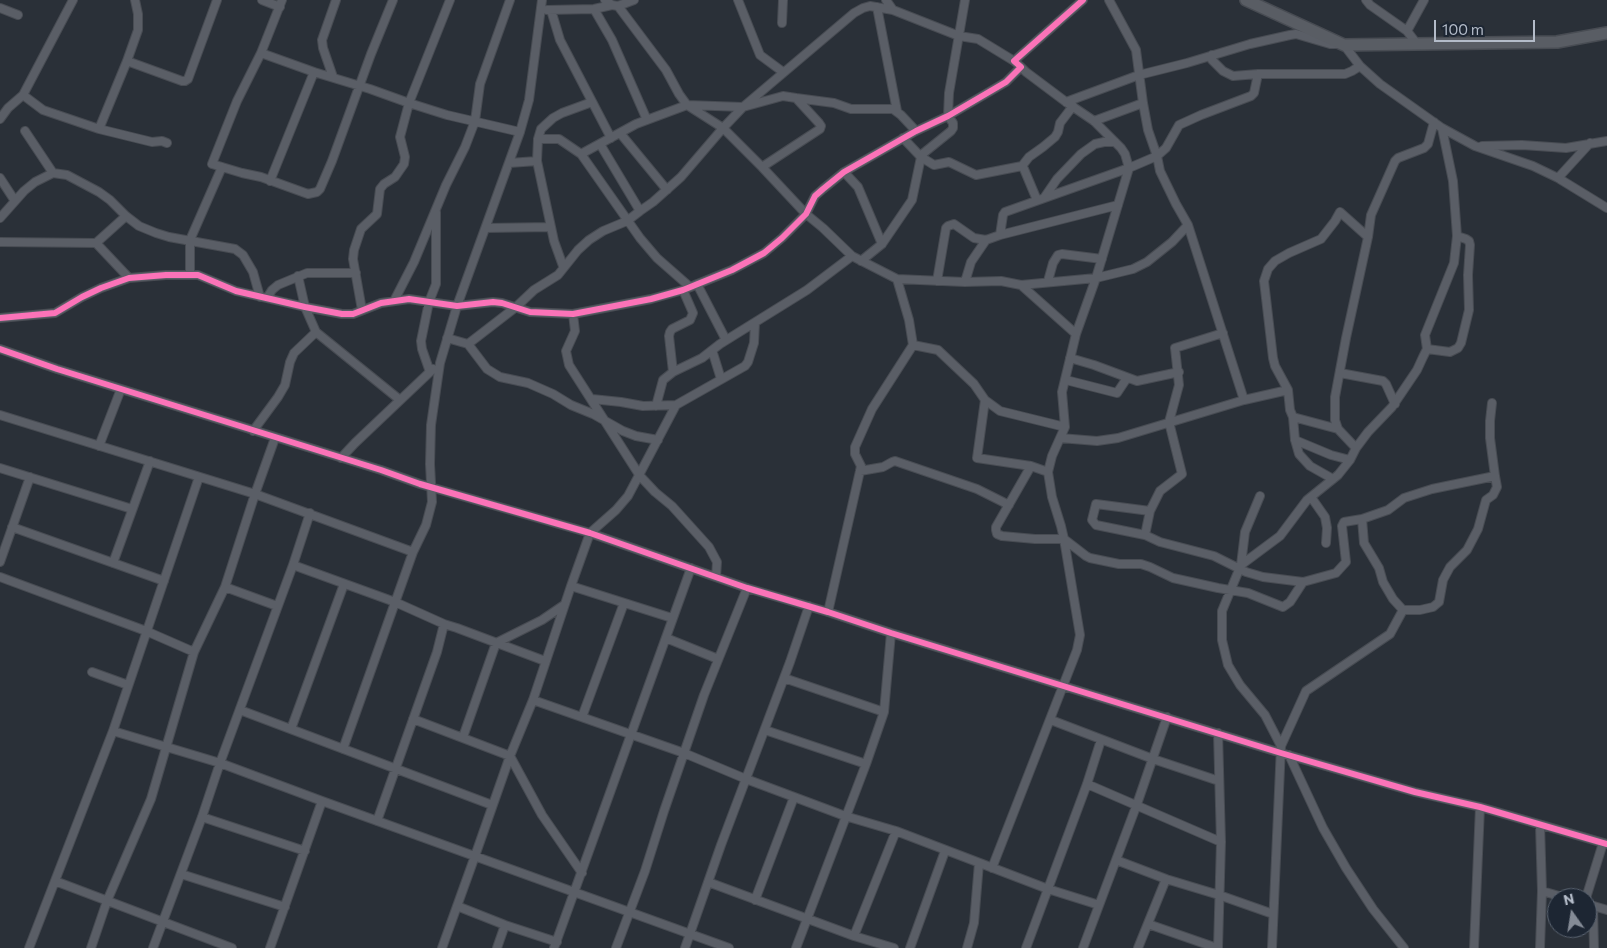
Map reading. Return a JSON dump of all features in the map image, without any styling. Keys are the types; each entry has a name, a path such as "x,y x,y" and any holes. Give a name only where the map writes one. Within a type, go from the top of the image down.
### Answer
{"street":[{"path":"0,119 8,108 23,94 73,0"},
{"path":"99,129 138,30 138,14 135,0"},
{"path":"127,60 185,81 188,79 217,0"},
{"path":"262,0 281,3 261,53 237,101 212,164 308,194 317,192 320,189 393,0"},
{"path":"333,78 322,40 336,0"},
{"path":"362,310 354,250 361,229 377,214 380,189 395,177 404,164 405,157 400,137 409,103 450,0"},
{"path":"394,301 414,262 436,207 465,147 475,121 480,84 510,0"},
{"path":"343,749 413,552 426,525 432,502 430,464 431,425 440,363 458,306 510,163 529,100 542,0"},
{"path":"540,10 594,9 634,0"},
{"path":"738,0 760,55 783,72"},
{"path":"782,23 783,0"},
{"path":"886,0 893,10"},
{"path":"861,261 882,244 912,200 920,156 951,131 953,124 948,116 949,93 965,0"},
{"path":"1014,62 1083,0"},
{"path":"1109,0 1136,50 1148,130 1160,171 1188,225 1244,400"},
{"path":"1246,0 1342,44 1360,66 1380,84 1442,128 1475,146 1533,166 1558,178 1607,208"},
{"path":"1366,0 1370,5 1406,31 1417,44"},
{"path":"1406,31 1424,0"},
{"path":"612,4 666,70 687,105 723,128 806,214 852,256 898,280 1001,281 1021,284 1096,278 1133,269 1147,262 1172,242 1188,225"},
{"path":"877,7 897,111"},
{"path":"468,344 516,307 534,290 558,275 563,266 589,240 627,221 653,202 682,177 723,128 744,107 854,13 864,8 877,7 893,10 958,36 978,39 1014,62 1094,121 1125,154 1129,168 1096,278 1076,334 1062,392 1065,427 1052,456 1048,472 1052,497 1064,539 1080,635 1077,650 992,868"},
{"path":"0,8 18,15"},
{"path":"594,9 612,40 647,120"},
{"path":"552,10 560,40 612,138"},
{"path":"903,138 920,156 934,165 949,162 976,175 1022,166 1029,157 1043,147 1058,132 1069,104 1139,75 1250,44 1296,34 1330,44 1380,46 1557,42 1607,33"},
{"path":"261,53 409,103 520,132"},
{"path":"1212,55 1212,60 1223,71 1233,76 1258,74 1345,74 1360,66"},
{"path":"0,318 55,313 94,291 129,278 166,274 198,275 236,291 342,314 352,314 371,306 409,299 458,306 493,302 540,314 573,314 651,299 690,287 732,270 764,253 806,214 815,196 844,172 916,131 948,116 1006,82 1021,67"},
{"path":"270,181 314,72"},
{"path":"1000,235 1005,212 1129,168 1157,156 1166,148 1179,125 1251,96 1254,92 1258,74"},
{"path":"23,94 43,110 99,129 152,142 162,140 167,143"},
{"path":"581,154 647,120 687,105 744,107 783,96 834,103 851,109 893,109 916,131"},
{"path":"762,167 820,129 819,123 796,98"},
{"path":"563,266 551,227 538,161 538,140 541,129 553,118 592,102"},
{"path":"1094,121 1143,103"},
{"path":"1356,448 1338,430 1335,420 1335,397 1371,215 1395,161 1398,158 1424,148 1428,144 1434,122"},
{"path":"1240,567 1280,536 1311,496 1338,475 1373,426 1395,404 1417,370 1426,349 1425,335 1454,263 1458,236 1453,181 1442,128"},
{"path":"25,131 53,173"},
{"path":"620,133 667,190"},
{"path":"538,140 559,139 581,154 627,221 657,258 690,287 726,340"},
{"path":"1475,146 1522,145 1566,148 1607,141"},
{"path":"1040,199 1081,154 1096,144 1115,142"},
{"path":"1558,178 1590,143"},
{"path":"600,144 640,211"},
{"path":"510,163 538,161"},
{"path":"1022,166 1040,199"},
{"path":"190,275 190,240 222,167"},
{"path":"844,172 858,187 882,244"},
{"path":"0,218 35,182 53,173 67,175 110,200 134,224 156,234 235,249 243,254 253,272 263,298"},
{"path":"0,178 15,201"},
{"path":"937,281 946,228 948,226 954,224 974,238 986,240 1118,205"},
{"path":"430,372 421,341 429,302 436,284 436,207"},
{"path":"1333,479 1310,466 1299,454 1295,440 1288,390 1275,366 1273,358 1264,281 1268,269 1275,261 1289,252 1321,239 1340,212 1368,237"},
{"path":"0,242 96,243 126,216"},
{"path":"486,228 551,227"},
{"path":"1426,349 1450,352 1458,348 1463,335 1469,310 1468,275 1470,245 1466,238 1458,236"},
{"path":"965,282 972,262 986,240"},
{"path":"96,243 129,278"},
{"path":"1048,281 1053,263 1058,255 1102,259"},
{"path":"656,406 663,380 673,372 694,363 726,340 807,290 852,256"},
{"path":"263,298 278,285 307,273 356,273"},
{"path":"298,276 305,307 316,332 400,400"},
{"path":"828,612 861,466 855,454 855,447 872,409 912,345 909,320 898,280"},
{"path":"1021,284 1076,334"},
{"path":"673,372 669,336 672,328 690,320 693,314 690,287"},
{"path":"573,314 575,330 566,351 569,365 640,476 672,506 688,526 709,547 718,562 716,577"},
{"path":"592,399 643,406 676,405 745,366 754,343 755,323"},
{"path":"253,431 285,385 294,353 316,332"},
{"path":"1145,535 1150,511 1156,497 1160,491 1182,474 1169,422 1179,385 1175,348 1223,333"},
{"path":"447,338 468,344 487,369 500,377 528,383 636,436 658,440"},
{"path":"912,345 938,350 974,384 985,400 1000,411 1065,427"},
{"path":"0,350 432,488 590,533 747,588 1167,718 1284,751 1415,792 1480,808 1605,844 1590,888"},
{"path":"712,350 721,379"},
{"path":"1070,358 1137,381 1179,372"},
{"path":"342,458 355,443 440,363"},
{"path":"1340,373 1383,381 1395,404"},
{"path":"1066,380 1117,393 1127,378"},
{"path":"99,446 121,389"},
{"path":"1060,438 1097,442 1118,438 1244,400 1288,390"},
{"path":"985,400 977,458 1031,466 1048,472"},
{"path":"1362,519 1364,543 1379,568 1383,582 1393,599 1403,610 1420,610 1433,607 1439,602 1443,580 1450,567 1467,550 1478,529 1486,500 1496,490 1490,422 1492,403"},
{"path":"442,948 510,756 533,700 570,586 590,533 616,510 628,496 676,405"},
{"path":"0,415 255,494 413,552"},
{"path":"1293,417 1338,430"},
{"path":"91,948 107,901 152,799 194,652 225,587 275,438"},
{"path":"1295,440 1331,455 1350,460"},
{"path":"113,563 150,461"},
{"path":"860,471 883,467 895,461 977,489 1009,505"},
{"path":"1031,466 996,527 997,534 1035,539 1064,539 1090,558 1119,564 1141,564 1173,578 1248,594 1283,606 1290,602 1303,582"},
{"path":"0,468 132,509"},
{"path":"29,948 113,731 199,476"},
{"path":"1150,511 1096,504 1092,520 1096,525 1145,535 1160,542 1214,556 1263,577 1303,582 1336,573 1346,562 1343,524 1345,522 1362,519 1388,510 1404,498 1432,489 1495,476"},
{"path":"0,562 30,478"},
{"path":"1260,496 1245,532 1240,567 1222,612 1222,640 1228,665 1240,685 1265,716 1346,868 1373,909 1404,948"},
{"path":"1311,496 1325,517 1327,528 1326,543"},
{"path":"153,948 293,565 310,513"},
{"path":"12,527 164,581"},
{"path":"293,565 396,602 444,624 545,661"},
{"path":"457,906 556,945 691,568"},
{"path":"0,577 146,631 194,652"},
{"path":"291,729 344,584"},
{"path":"570,586 672,618"},
{"path":"225,587 277,606"},
{"path":"616,948 645,871 684,753 718,659 747,588"},
{"path":"582,717 624,603"},
{"path":"463,737 496,643 542,620 564,605"},
{"path":"685,948 809,606"},
{"path":"1272,948 1284,751 1306,691 1390,634 1403,610"},
{"path":"377,821 437,652 444,624"},
{"path":"796,948 884,712 891,633"},
{"path":"666,638 718,659"},
{"path":"92,672 128,685"},
{"path":"784,678 884,712"},
{"path":"533,700 684,753 746,779 845,816 896,831 1048,889 1099,905"},
{"path":"240,710 492,806"},
{"path":"1084,948 1167,718"},
{"path":"413,719 510,756 542,815 582,872"},
{"path":"1050,720 1153,759 1219,781"},
{"path":"765,730 866,764"},
{"path":"113,731 220,763 729,948"},
{"path":"1148,924 1217,948 1221,842 1218,733"},
{"path":"1026,948 1087,784 1101,740"},
{"path":"1087,784 1137,804 1221,842"},
{"path":"755,900 794,797"},
{"path":"270,948 322,801"},
{"path":"1474,948 1480,808"},
{"path":"202,817 305,851"},
{"path":"1540,825 1542,891 1540,948"},
{"path":"854,936 896,831"},
{"path":"910,948 945,851"},
{"path":"1116,860 1273,914"},
{"path":"966,948 974,923 979,863"},
{"path":"181,874 284,907"},
{"path":"1138,948 1166,878"},
{"path":"55,881 162,922 213,945 232,948"},
{"path":"708,882 806,919 894,948"},
{"path":"1542,891 1547,892"},
{"path":"498,948 505,926"}],"cycle path":[{"path":"0,318 55,313 101,288 129,278 166,275 198,275 236,291 342,314 353,314 381,303 409,299 457,306 493,302 530,312 573,314 651,299 683,290 732,270 764,253 806,214 815,196 844,172 916,131 948,116 1006,82 1021,67 1014,61 1083,0"},
{"path":"0,349 57,369 381,470 420,484 590,533 747,588 891,633 1281,753 1415,792 1480,807 1607,844"}]}
